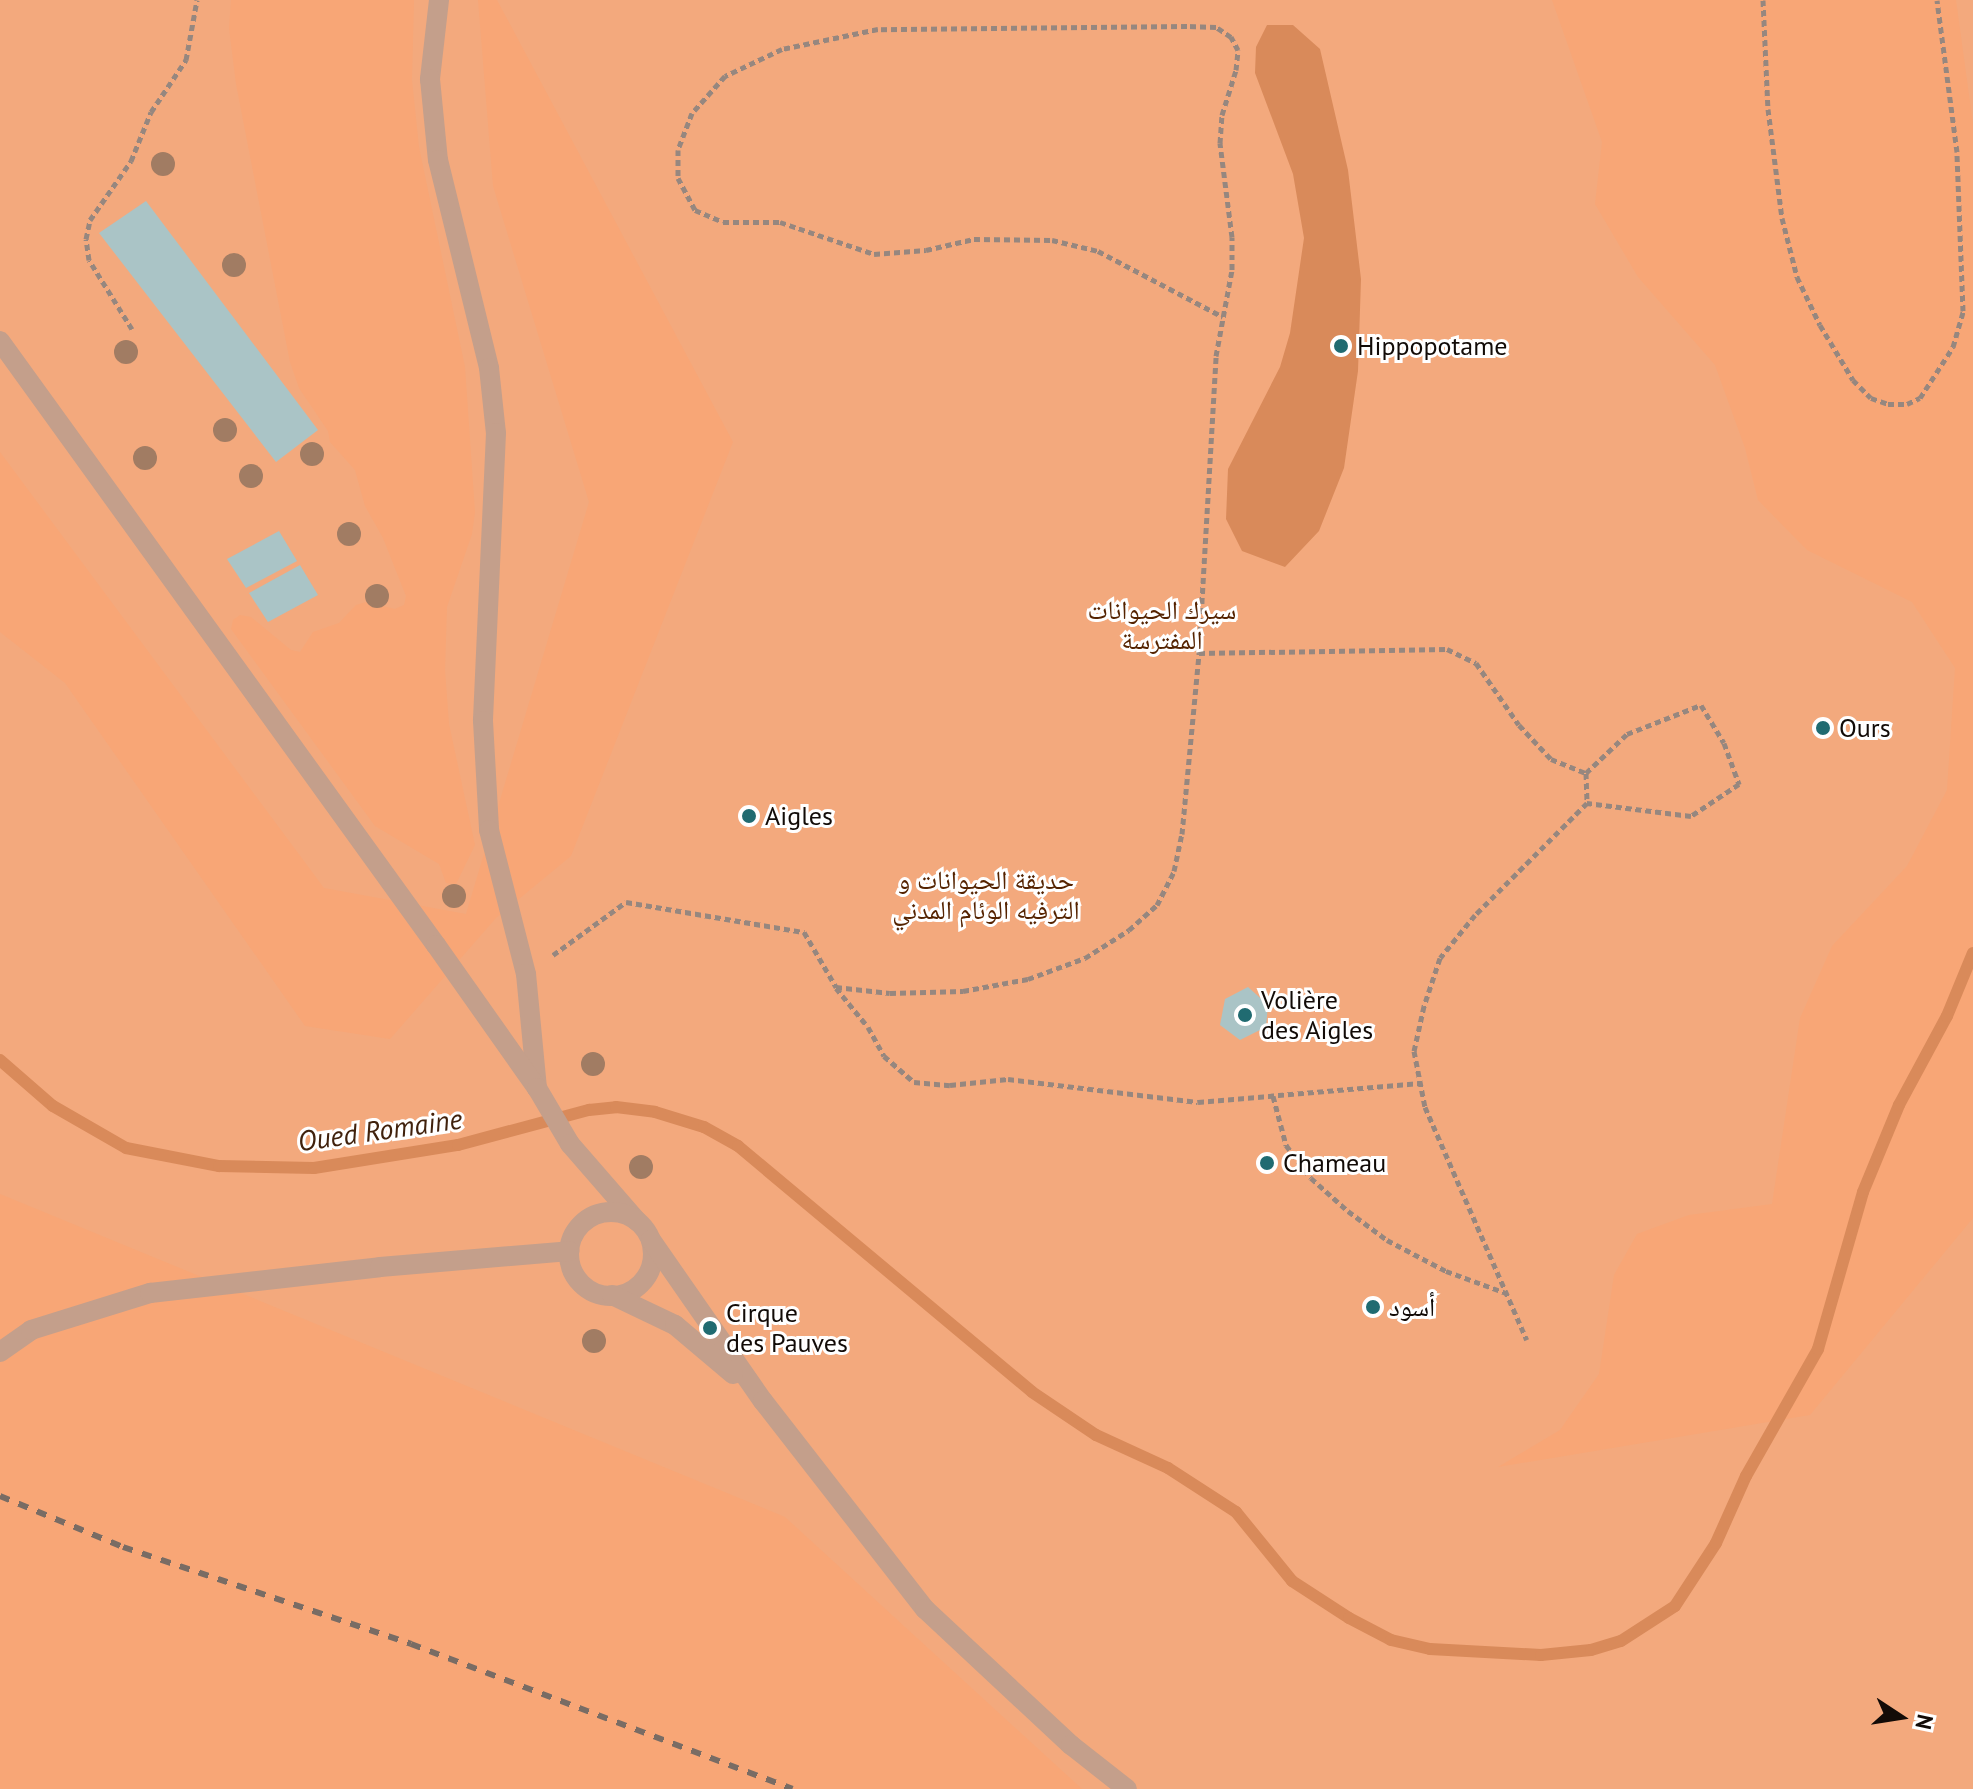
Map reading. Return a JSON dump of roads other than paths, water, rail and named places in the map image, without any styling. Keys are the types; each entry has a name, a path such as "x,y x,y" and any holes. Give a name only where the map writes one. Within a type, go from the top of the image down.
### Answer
{"lane":[{"path":"439,0 430,79 438,160 489,368 496,433 483,721 489,830 526,974 537,1088"},
{"path":"0,341 537,1088 570,1144 637,1221 763,1401 925,1609 1071,1745 1127,1789"},
{"path":"637,1221 610,1211 586,1219 572,1238 569,1251 576,1278 586,1288 612,1295 675,1325 763,1401"},
{"path":"612,1295 631,1290 646,1276 651,1264 651,1240"},
{"path":"0,1352 31,1330 150,1293 380,1267 569,1251"}],"waterway":[{"name":"Oued Romaine","path":"0,1060 53,1106 126,1148 219,1166 314,1168 458,1145 589,1110 616,1107 655,1112 704,1127 738,1146 1032,1392 1096,1435 1168,1468 1236,1512 1292,1581 1349,1618 1391,1640 1430,1649 1541,1655 1591,1650 1621,1641 1675,1606 1716,1543 1746,1476 1818,1349 1863,1192 1899,1105 1947,1016 1973,953"}],"railway":[{"path":"0,1496 123,1547 411,1644 792,1789"}],"place":[{"name":"Hippopotame","path":"1341,346"},
{"name":"Ours","path":"1823,728"},
{"name":"Aigles","path":"749,816"},
{"name":"Volière des Aigles","path":"1245,1015"},
{"name":"Chameau","path":"1267,1163"},
{"name":"أسود","path":"1373,1307"},
{"name":"Cirque des Pauves","path":"710,1328"}],"park label":[{"name":"سيرك الحيوانات المفترسة","path":"1162,625"},
{"name":"حديقة الحيوانات و الترفيه الوئام المدني","path":"986,895"}]}
